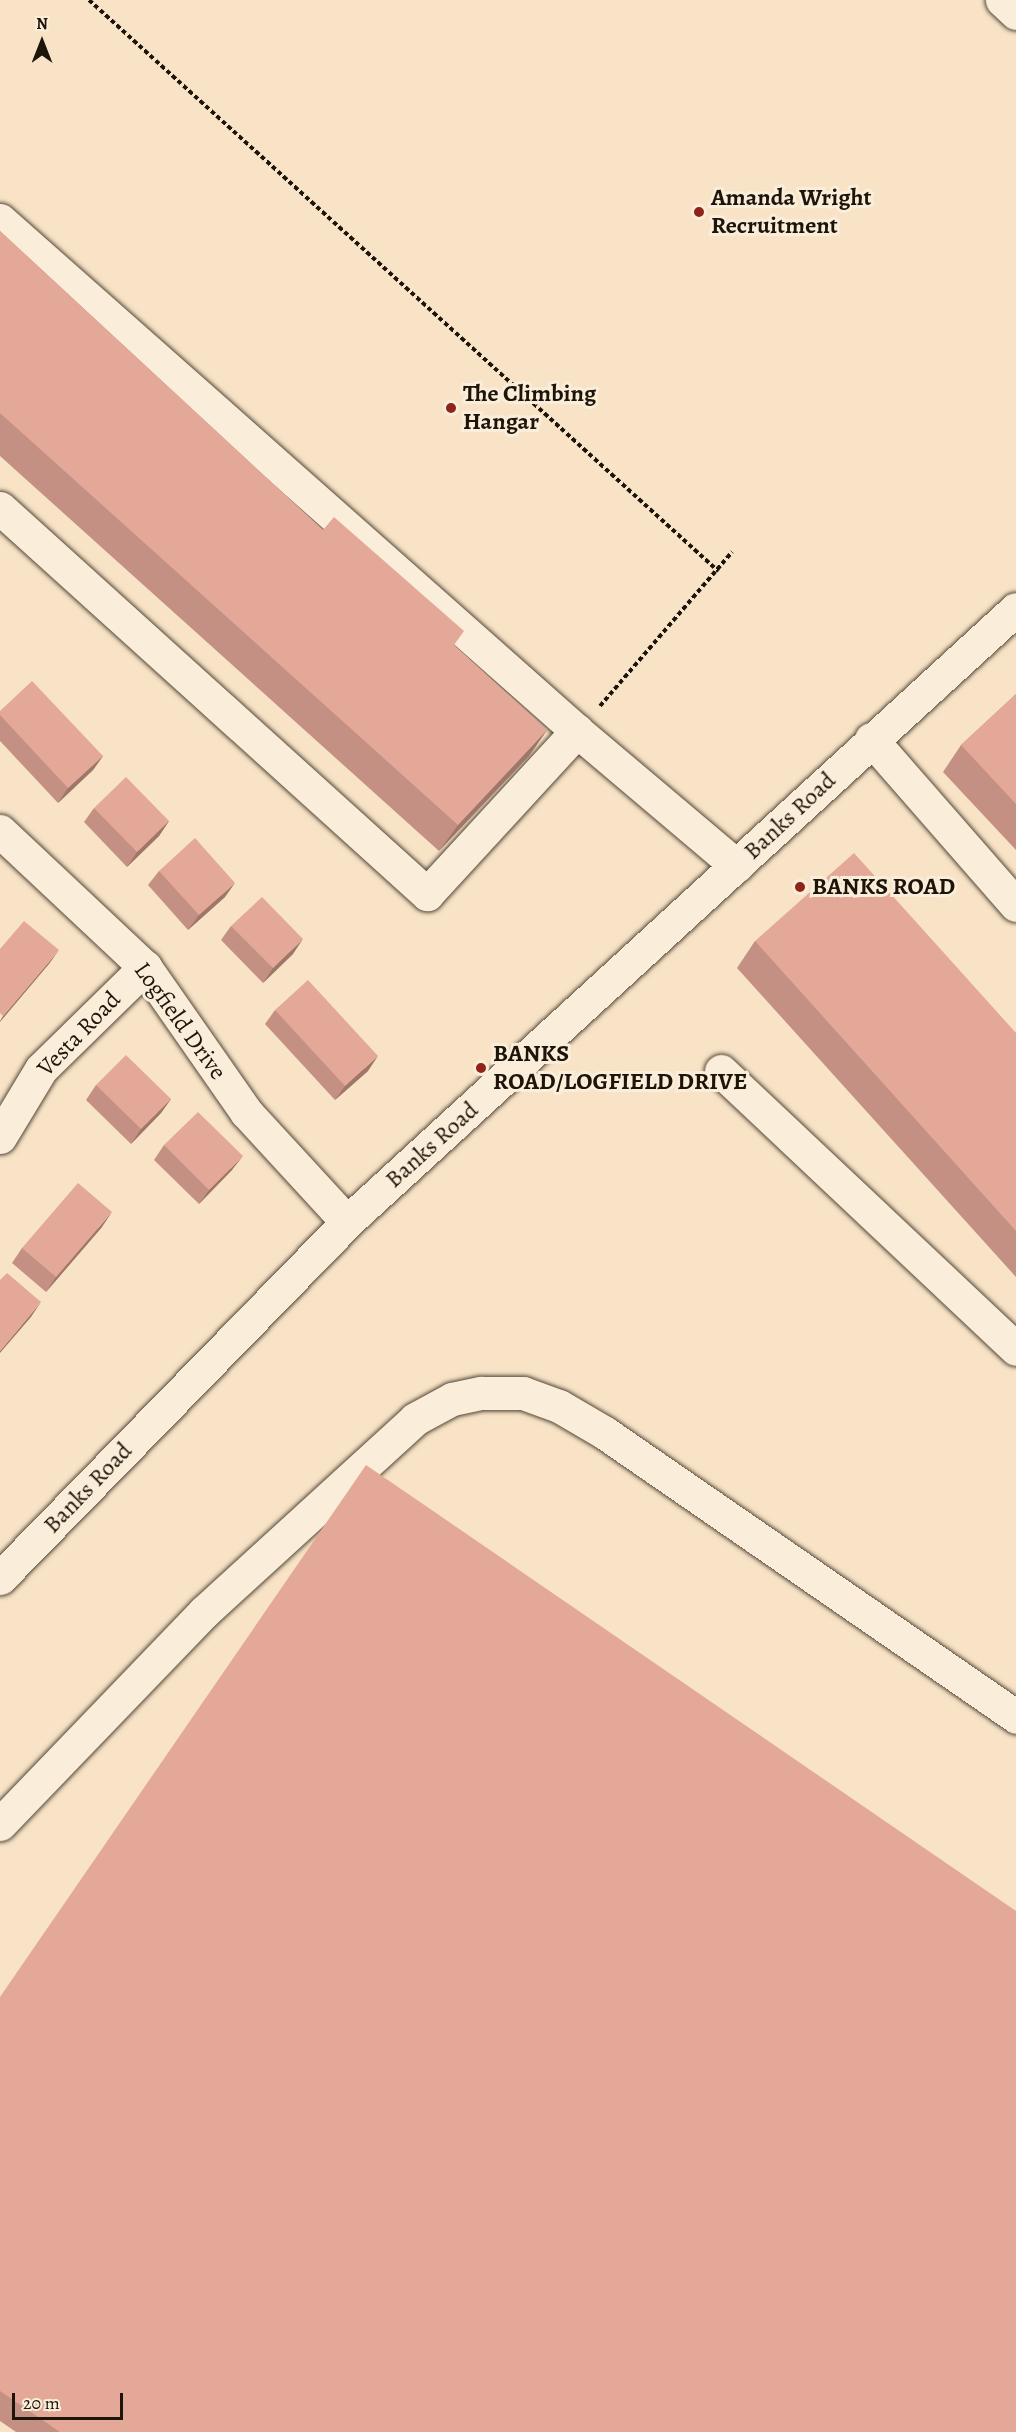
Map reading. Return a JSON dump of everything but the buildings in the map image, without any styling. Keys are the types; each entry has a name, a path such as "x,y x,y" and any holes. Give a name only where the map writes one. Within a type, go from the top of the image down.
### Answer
{"street":[{"path":"1002,0 1016,12"},
{"path":"0,220 577,731 737,866"},
{"path":"0,508 427,894 577,731"},
{"name":"Banks Road","path":"0,1578 347,1222 737,866 871,739 1016,609"},
{"path":"871,739 1016,905"},
{"name":"Logfield Drive","path":"0,831 146,967 246,1112 347,1222"},
{"name":"Vesta Road","path":"0,1137 41,1069 146,967"},
{"path":"720,1071 1016,1349"},
{"path":"0,1824 204,1612 415,1419 452,1399 481,1393 523,1393 559,1406 605,1433 1016,1716"}],"path":[{"path":"89,0 718,571"},
{"path":"577,731 718,571 732,552"}],"place":[{"name":"Amanda Wright Recruitment","path":"699,212"},
{"name":"The Climbing Hangar","path":"451,408"},
{"name":"BANKS ROAD","path":"800,887"},
{"name":"BANKS ROAD/LOGFIELD DRIVE","path":"481,1068"}]}
